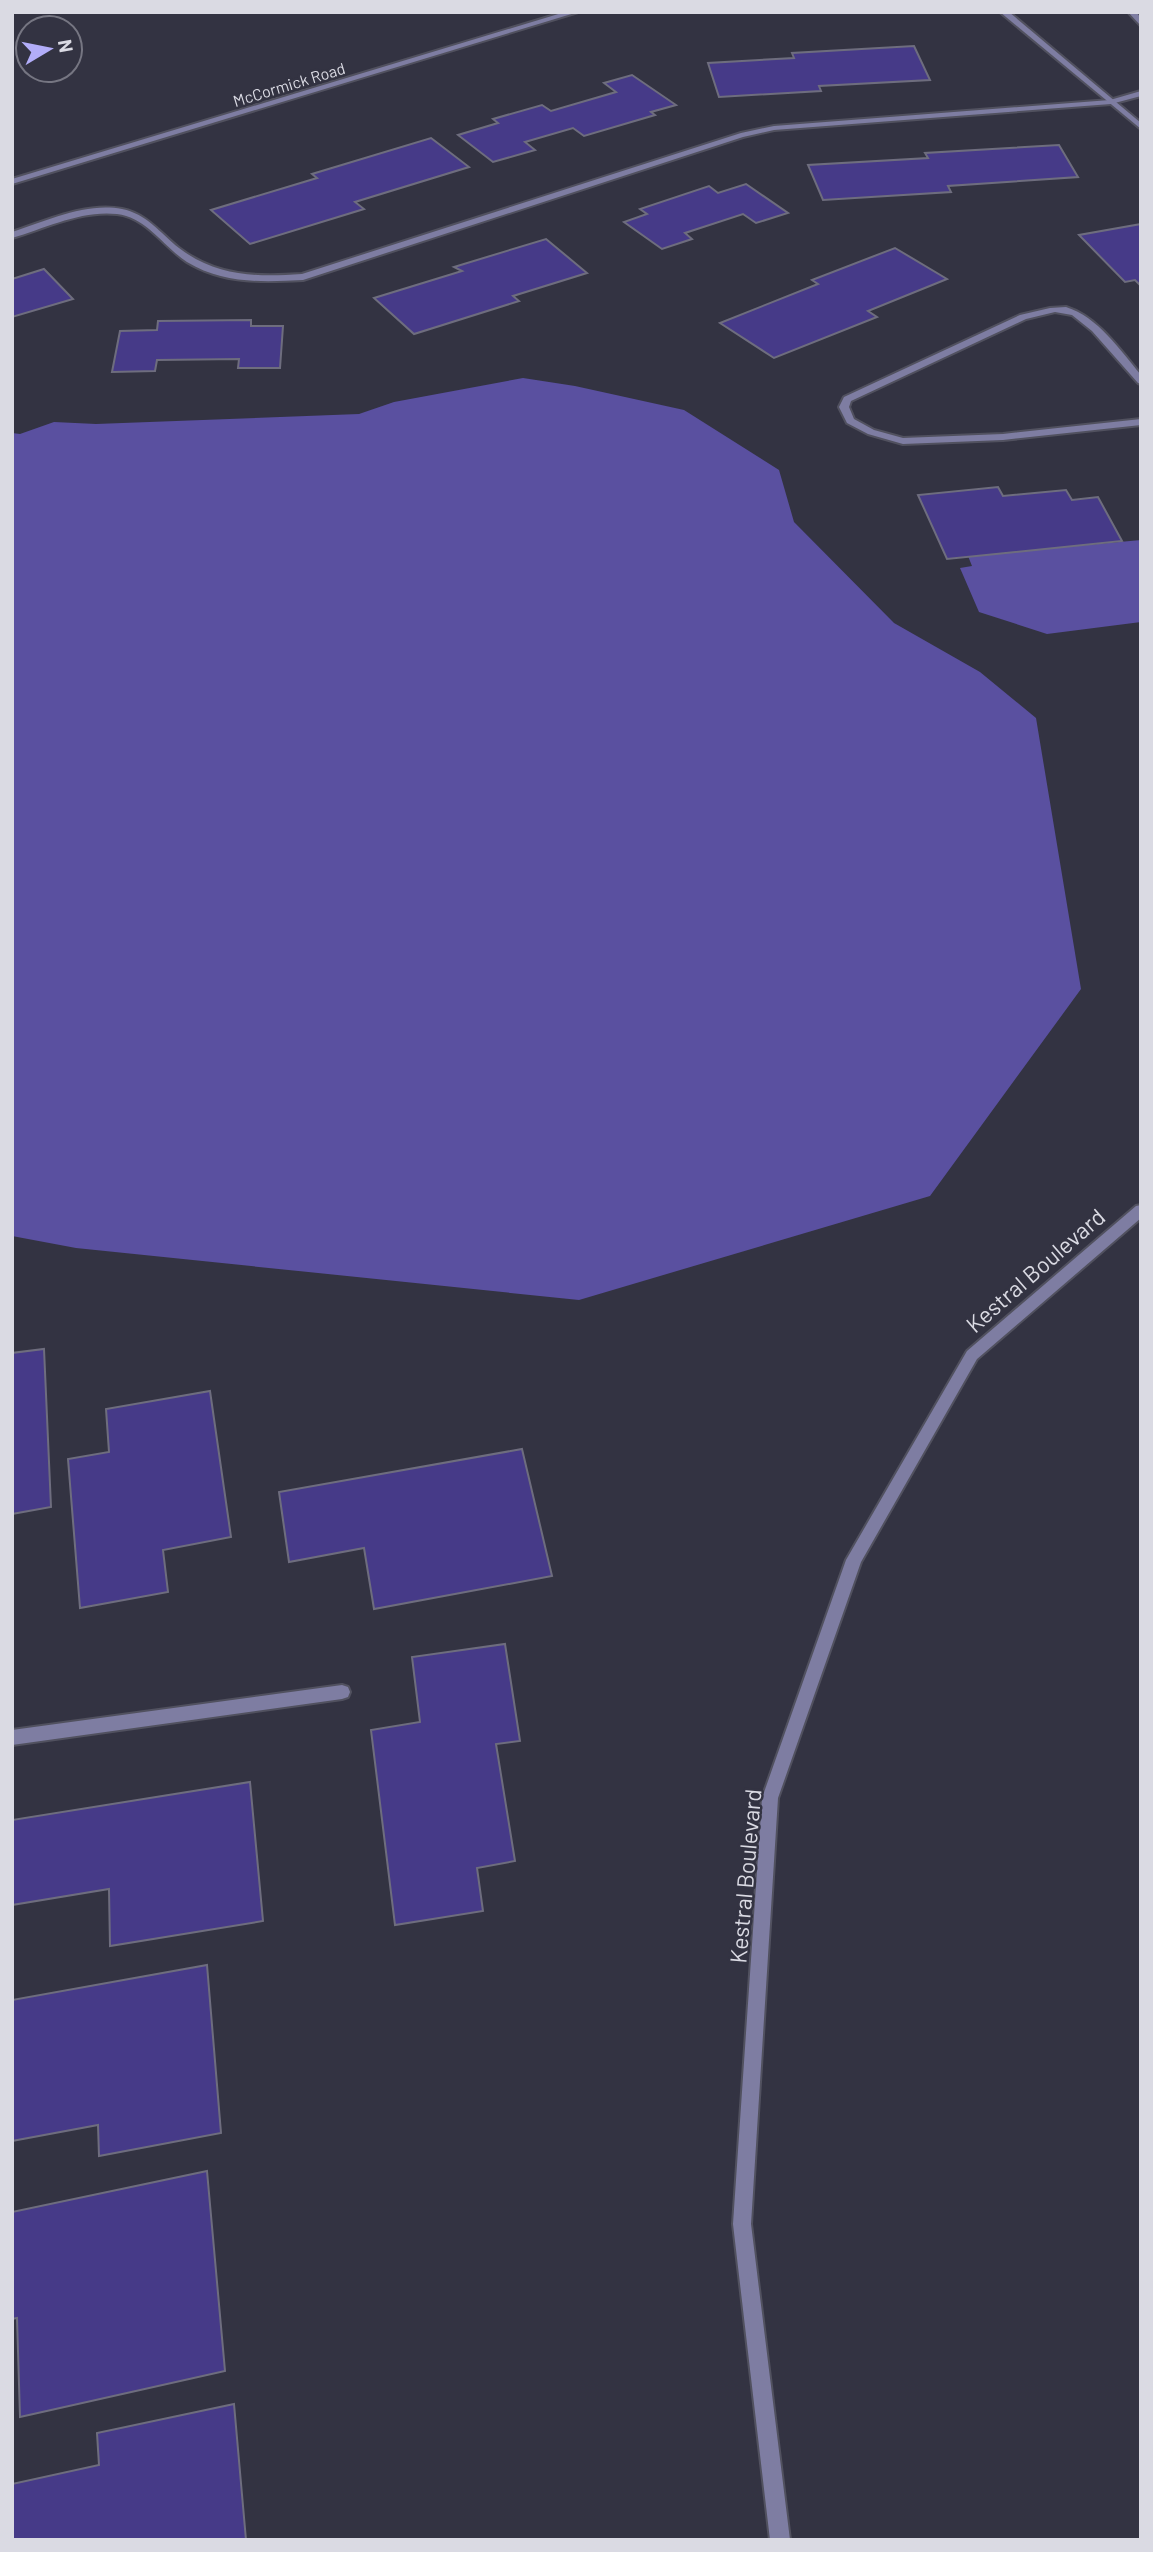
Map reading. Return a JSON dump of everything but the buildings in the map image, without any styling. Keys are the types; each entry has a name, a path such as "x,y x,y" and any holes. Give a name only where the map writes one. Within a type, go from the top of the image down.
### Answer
{"street":[{"name":"McCormick Road","path":"12,182 573,12"},
{"path":"1004,12 1141,127"},
{"path":"1132,12 1141,24"},
{"path":"12,235 62,219 113,211 134,215 192,262 221,275 255,279 303,276 741,135 774,128 1111,102 1141,93"},
{"path":"1141,381 1091,325 1072,312 1050,310 1023,317 863,391 847,399 844,407 850,421 871,432 903,441 1003,437 1141,422"},
{"name":"Kestral Boulevard","path":"780,2540 742,2224 770,1798 854,1560 972,1355 1141,1210"},
{"path":"12,1738 342,1692"}],"shaded area":[{"path":"523,378 575,386 684,410 779,470 794,522 894,623 980,672 1036,718 1081,989 930,1196 579,1300 76,1248 12,1236 12,433 20,434 54,422 96,424 359,414 394,402"},
{"path":"1141,540 1141,622 1047,634 979,612 960,568 972,566 968,556"}]}
